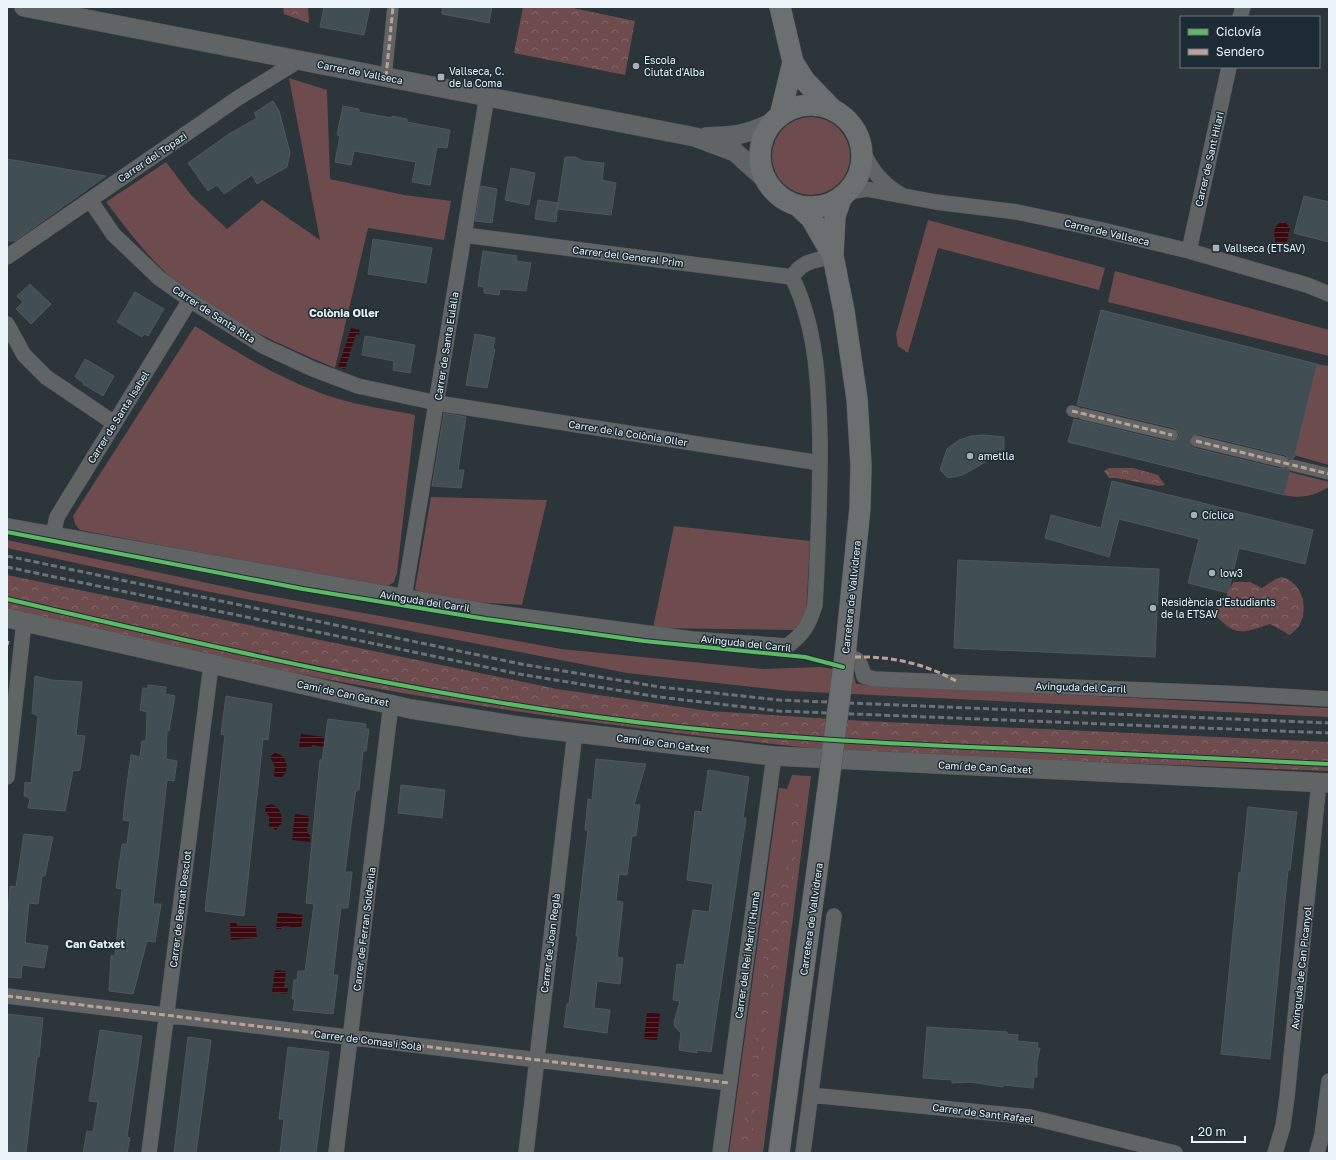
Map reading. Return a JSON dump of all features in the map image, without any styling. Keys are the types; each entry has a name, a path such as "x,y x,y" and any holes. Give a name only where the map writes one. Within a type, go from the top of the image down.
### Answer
{"main road":[{"path":"781,8 793,62 805,81 833,110 849,123 861,147 862,162 860,171 845,194 819,207 797,205 784,200 769,186 764,178 759,159 762,139 776,119 793,62"},
{"path":"776,119 792,109 802,106 822,107 833,110"},
{"name":"Carretera de Vallvidrera","path":"779,1153 845,656 859,523 861,465 854,376 844,311 833,256 835,216 845,194"},
{"name":"Carretera de Vallvidrera","path":"797,205 811,218 833,256"}],"street":[{"name":"Carrer de Vallseca","path":"24,7 695,137"},
{"path":"386,77 393,7"},
{"name":"Carrer del Topazi","path":"7,257 238,98 298,60"},
{"name":"Carrer de Sant Hilari","path":"1188,251 1229,68"},
{"name":"Carrer de Santa Eulàlia","path":"404,597 487,96"},
{"path":"695,137 737,136 754,132 776,119"},
{"path":"695,137 735,152 764,178"},
{"name":"Carrer de Vallseca","path":"861,147 867,161 876,175 889,188 902,195"},
{"name":"Carrer de Vallseca","path":"845,194 866,189 936,202 1017,212 1188,251 1307,285 1329,294"},
{"name":"Carrer de Santa Rita","path":"90,200 114,234 159,278 190,300 263,346 313,369 358,386 436,403"},
{"name":"Carrer del General Prim","path":"464,235 792,277"},
{"path":"820,463 820,411 815,347 800,293 792,277 798,267 833,256"},
{"name":"Carrer de Vallseca","path":"1307,285 1329,284"},
{"name":"Carrer de Santa Isabel","path":"53,535 56,517 190,300"},
{"path":"7,324 24,355 46,377 114,423"},
{"name":"Carrer de la Colònia Oller","path":"436,403 820,463"},
{"path":"1077,412 1172,435"},
{"path":"1196,440 1329,474"},
{"name":"Avinguda del Carril","path":"7,526 491,612 685,638 787,646 796,640 808,626 815,605 820,463"},
{"path":"7,777 16,620"},
{"name":"Camí de Can Gatxet","path":"16,620 211,665 391,704 525,727 774,756 1324,783"},
{"name":"Avinguda del Carril","path":"845,656 855,657 860,662 864,676 874,679 1244,694 1329,699"},
{"name":"Carrer de Bernat Desclot","path":"149,1153 211,665"},
{"name":"Carrer de Ferran Soldevila","path":"336,1153 391,704"},
{"name":"Carrer de Joan Reglà","path":"526,1153 575,732"},
{"name":"Carrer del Rei Martí l'Humà","path":"720,1153 774,756"},
{"name":"Avinguda de Can Picanyol","path":"1275,1153 1283,1126 1287,1097 1324,783"},
{"path":"802,1153 834,916"},
{"name":"Carrer de Comas i Solà","path":"7,996 729,1083"},
{"path":"1317,1153 1322,1135 1329,1081"},
{"name":"Carrer de Sant Rafael","path":"811,1095 1030,1118 1175,1153"}],"green space":[{"path":"283,7 308,7 309,23 284,14"},
{"path":"523,7 568,7 635,21 625,75 514,53"},
{"path":"289,78 327,90 330,179 404,195 451,201 444,240 368,228 335,368 295,351 236,322 217,311 181,286 170,277 141,247 106,202 166,162 191,195 227,229 262,200 320,240"},
{"path":"811,117 826,120 838,129 847,141 850,156 847,171 838,183 826,192 811,195 796,192 784,183 775,171 772,156 775,141 784,129 796,120"},
{"path":"928,220 1105,268 1099,290 938,248 908,353 898,346 896,334"},
{"path":"1115,271 1329,330 1329,356 1108,302"},
{"path":"195,326 261,366 296,383 332,397 353,403 415,415 397,573 394,582 388,586 375,586 80,530 75,524 73,516"},
{"path":"1317,364 1329,366 1329,465 1294,455"},
{"path":"1109,468 1133,468 1158,475 1165,485 1159,486 1109,478 1104,471"},
{"path":"1290,472 1329,482 1329,487 1318,493 1302,497 1284,495"},
{"path":"431,497 547,500 522,605 427,599 415,589"},
{"path":"674,526 810,541 806,615 794,630 653,628"},
{"path":"7,540 254,593 561,649 763,669 820,667 853,672 856,684 1329,708 1329,717 790,691 627,673 200,590 7,548"},
{"path":"7,575 557,689 709,711 864,721 1329,742 1329,771 859,753 717,738 505,710 259,666 7,609"},
{"path":"1282,577 1295,585 1299,590 1304,604 1304,612 1299,626 1290,635 1270,624 1252,630 1238,631 1227,626 1213,612 1220,604 1227,604 1227,592 1234,582 1250,582 1262,588"},
{"path":"792,775 811,776 763,1153 729,1153 779,788 787,789"},
{"path":"800,801 801,808 788,926 783,934 780,966 774,974 773,993 768,1014 750,1153 740,1153 764,975 762,944 767,923 768,889 773,882 781,883 785,878 794,805"}],"shaded area":[{"path":"1282,222 1286,223 1290,228 1287,245 1281,250 1274,235 1276,227"},
{"path":"351,328 360,330 359,335 356,334 345,369 338,367"},
{"path":"301,734 325,737 324,747 312,745 311,748 299,747"},
{"path":"274,753 285,759 287,767 281,778 276,778 274,775 275,767 270,757"},
{"path":"271,804 279,809 282,818 281,824 276,830 269,826 269,816 265,811 266,806"},
{"path":"295,814 309,816 307,833 310,835 310,842 292,840"},
{"path":"278,912 303,915 301,928 283,926 281,929 276,929"},
{"path":"230,922 235,922 238,926 256,926 257,938 231,940"},
{"path":"275,970 286,971 284,987 288,988 287,994 272,992"},
{"path":"647,1012 660,1014 657,1040 644,1039"}],"building":[{"path":"324,7 370,7 364,35 320,27"},
{"path":"442,7 492,7 489,23 442,14"},
{"path":"273,101 279,111 290,153 287,167 257,184 252,175 224,194 217,185 208,191 188,163 229,134 257,118 254,113"},
{"path":"343,106 359,109 359,112 392,118 392,116 407,119 407,122 450,130 447,148 437,147 430,185 412,182 416,162 354,151 351,165 335,162 340,136 337,135"},
{"path":"565,157 575,157 583,161 604,163 602,180 616,183 611,215 557,209"},
{"path":"7,159 106,176 15,241 7,241"},
{"path":"511,168 535,173 529,205 505,200"},
{"path":"481,186 497,189 492,223 475,221"},
{"path":"1304,196 1329,202 1329,242 1294,233"},
{"path":"538,200 558,203 556,222 535,219"},
{"path":"373,239 432,248 426,283 368,274"},
{"path":"483,251 517,256 516,261 531,263 526,291 500,289 499,295 484,293 484,287 478,286"},
{"path":"30,284 51,304 31,324 16,309 23,302 17,296"},
{"path":"135,292 164,309 148,336 144,334 142,337 117,322"},
{"path":"1101,310 1317,364 1294,458 1289,459 1285,455 1198,434 1191,436 1189,440 1191,446 1194,448 1281,469 1286,468 1290,472 1284,495 1068,442 1074,419 1170,442 1174,442 1179,437 1179,433 1174,428 1077,405"},
{"path":"475,334 495,338 493,349 495,349 487,388 466,385"},
{"path":"365,336 415,345 410,373 393,370 394,361 362,355"},
{"path":"85,359 114,376 103,396 83,384 84,383 75,377"},
{"path":"444,413 466,417 458,470 464,470 461,488 432,486"},
{"name":"ametlla","path":"984,435 1004,437 1004,451 963,475 948,478 940,470 947,449 959,440 971,436"},
{"path":"1112,481 1313,530 1305,564 1239,548 1228,593 1188,583 1199,539 1119,519 1109,557 1045,538 1051,515 1101,528"},
{"name":"Residència d'Estudiants de la ETSAV","path":"958,560 1159,569 1155,657 954,648"},
{"path":"35,676 52,680 82,682 76,735 85,736 80,770 73,771 65,811 28,808 30,798 24,796 25,782 31,783 38,716 32,713"},
{"path":"148,685 166,687 165,694 175,696 169,731 167,730 166,759 177,761 174,781 167,780 153,904 161,904 155,942 147,941 133,994 109,991 111,956 115,956 122,889 116,888 122,844 127,844 130,821 123,820 125,799 131,755 140,757 142,741 146,741 147,712 140,710 143,688 148,688"},
{"path":"226,696 272,704 268,740 263,739 244,916 205,911 225,735 221,734"},
{"path":"328,719 366,724 365,729 369,729 366,751 363,751 359,790 356,790 345,872 352,872 348,908 341,908 333,975 338,975 333,1014 293,1010 295,999 292,999 294,980 297,980 298,971 305,971 314,904 306,903 320,760 322,760"},
{"path":"596,759 646,764 634,805 640,805 636,836 632,836 627,875 619,874 616,901 623,902 617,957 623,958 620,984 597,981 594,1008 610,1010 607,1033 564,1027 567,1004 569,1004 578,936 576,936 588,830 585,830 588,799 592,800"},
{"path":"708,770 749,777 743,818 746,818 711,1052 697,1050 697,1053 679,1050 681,1033 675,1027 674,1022 680,1001 673,1000 677,964 684,965 693,910 709,912 713,884 687,880 695,811 702,812"},
{"path":"401,785 445,790 442,818 398,813"},
{"path":"1248,807 1297,812 1290,870 1288,870 1270,1059 1221,1054 1239,872 1241,873"},
{"path":"24,834 53,837 45,876 42,876 38,904 29,903 25,943 48,946 44,968 22,965 21,978 7,977 7,923 10,886 16,887"},
{"path":"7,1014 43,1018 26,1153 7,1152"},
{"path":"927,1027 1007,1032 1007,1034 1018,1035 1017,1041 1038,1043 1037,1048 1040,1048 1037,1062 1037,1077 1034,1077 1033,1088 1003,1085 1003,1087 970,1082 952,1083 952,1080 923,1078"},
{"path":"100,1030 142,1036 127,1137 130,1138 127,1153 83,1153 87,1131 93,1132 98,1102 89,1101"},
{"path":"188,1037 211,1040 196,1153 174,1153"},
{"path":"288,1047 329,1052 316,1153 280,1153 284,1119 279,1119"}],"railway":[{"path":"7,556 521,664 660,687 779,700 1329,723"},
{"path":"7,567 519,674 659,697 779,711 1329,733"}],"marked path":[{"path":"386,77 393,7"},
{"path":"1072,411 1172,435"},
{"path":"1196,441 1329,474"},
{"path":"7,645 8,641"},
{"path":"855,657 882,658 908,662 934,670 958,682"},
{"path":"7,996 729,1083"}],"cycle path":[{"path":"7,532 303,589 486,619 644,641 805,657 843,667"},
{"path":"7,599 174,638 341,674 425,690 594,717 724,732 814,739 1329,764"}],"place":[{"name":"Escola Ciutat d'Alba","path":"636,66"},
{"name":"Vallseca, C. de la Coma","path":"441,77"},
{"name":"Vallseca (ETSAV)","path":"1216,248"},
{"name":"ametlla","path":"970,456"},
{"name":"Cíclica","path":"1194,515"},
{"name":"low3","path":"1212,573"},
{"name":"Residència d'Estudiants de la ETSAV","path":"1153,608"}],"district":[{"name":"Colònia Oller","path":"344,312"},
{"name":"Can Gatxet","path":"95,943"}]}
